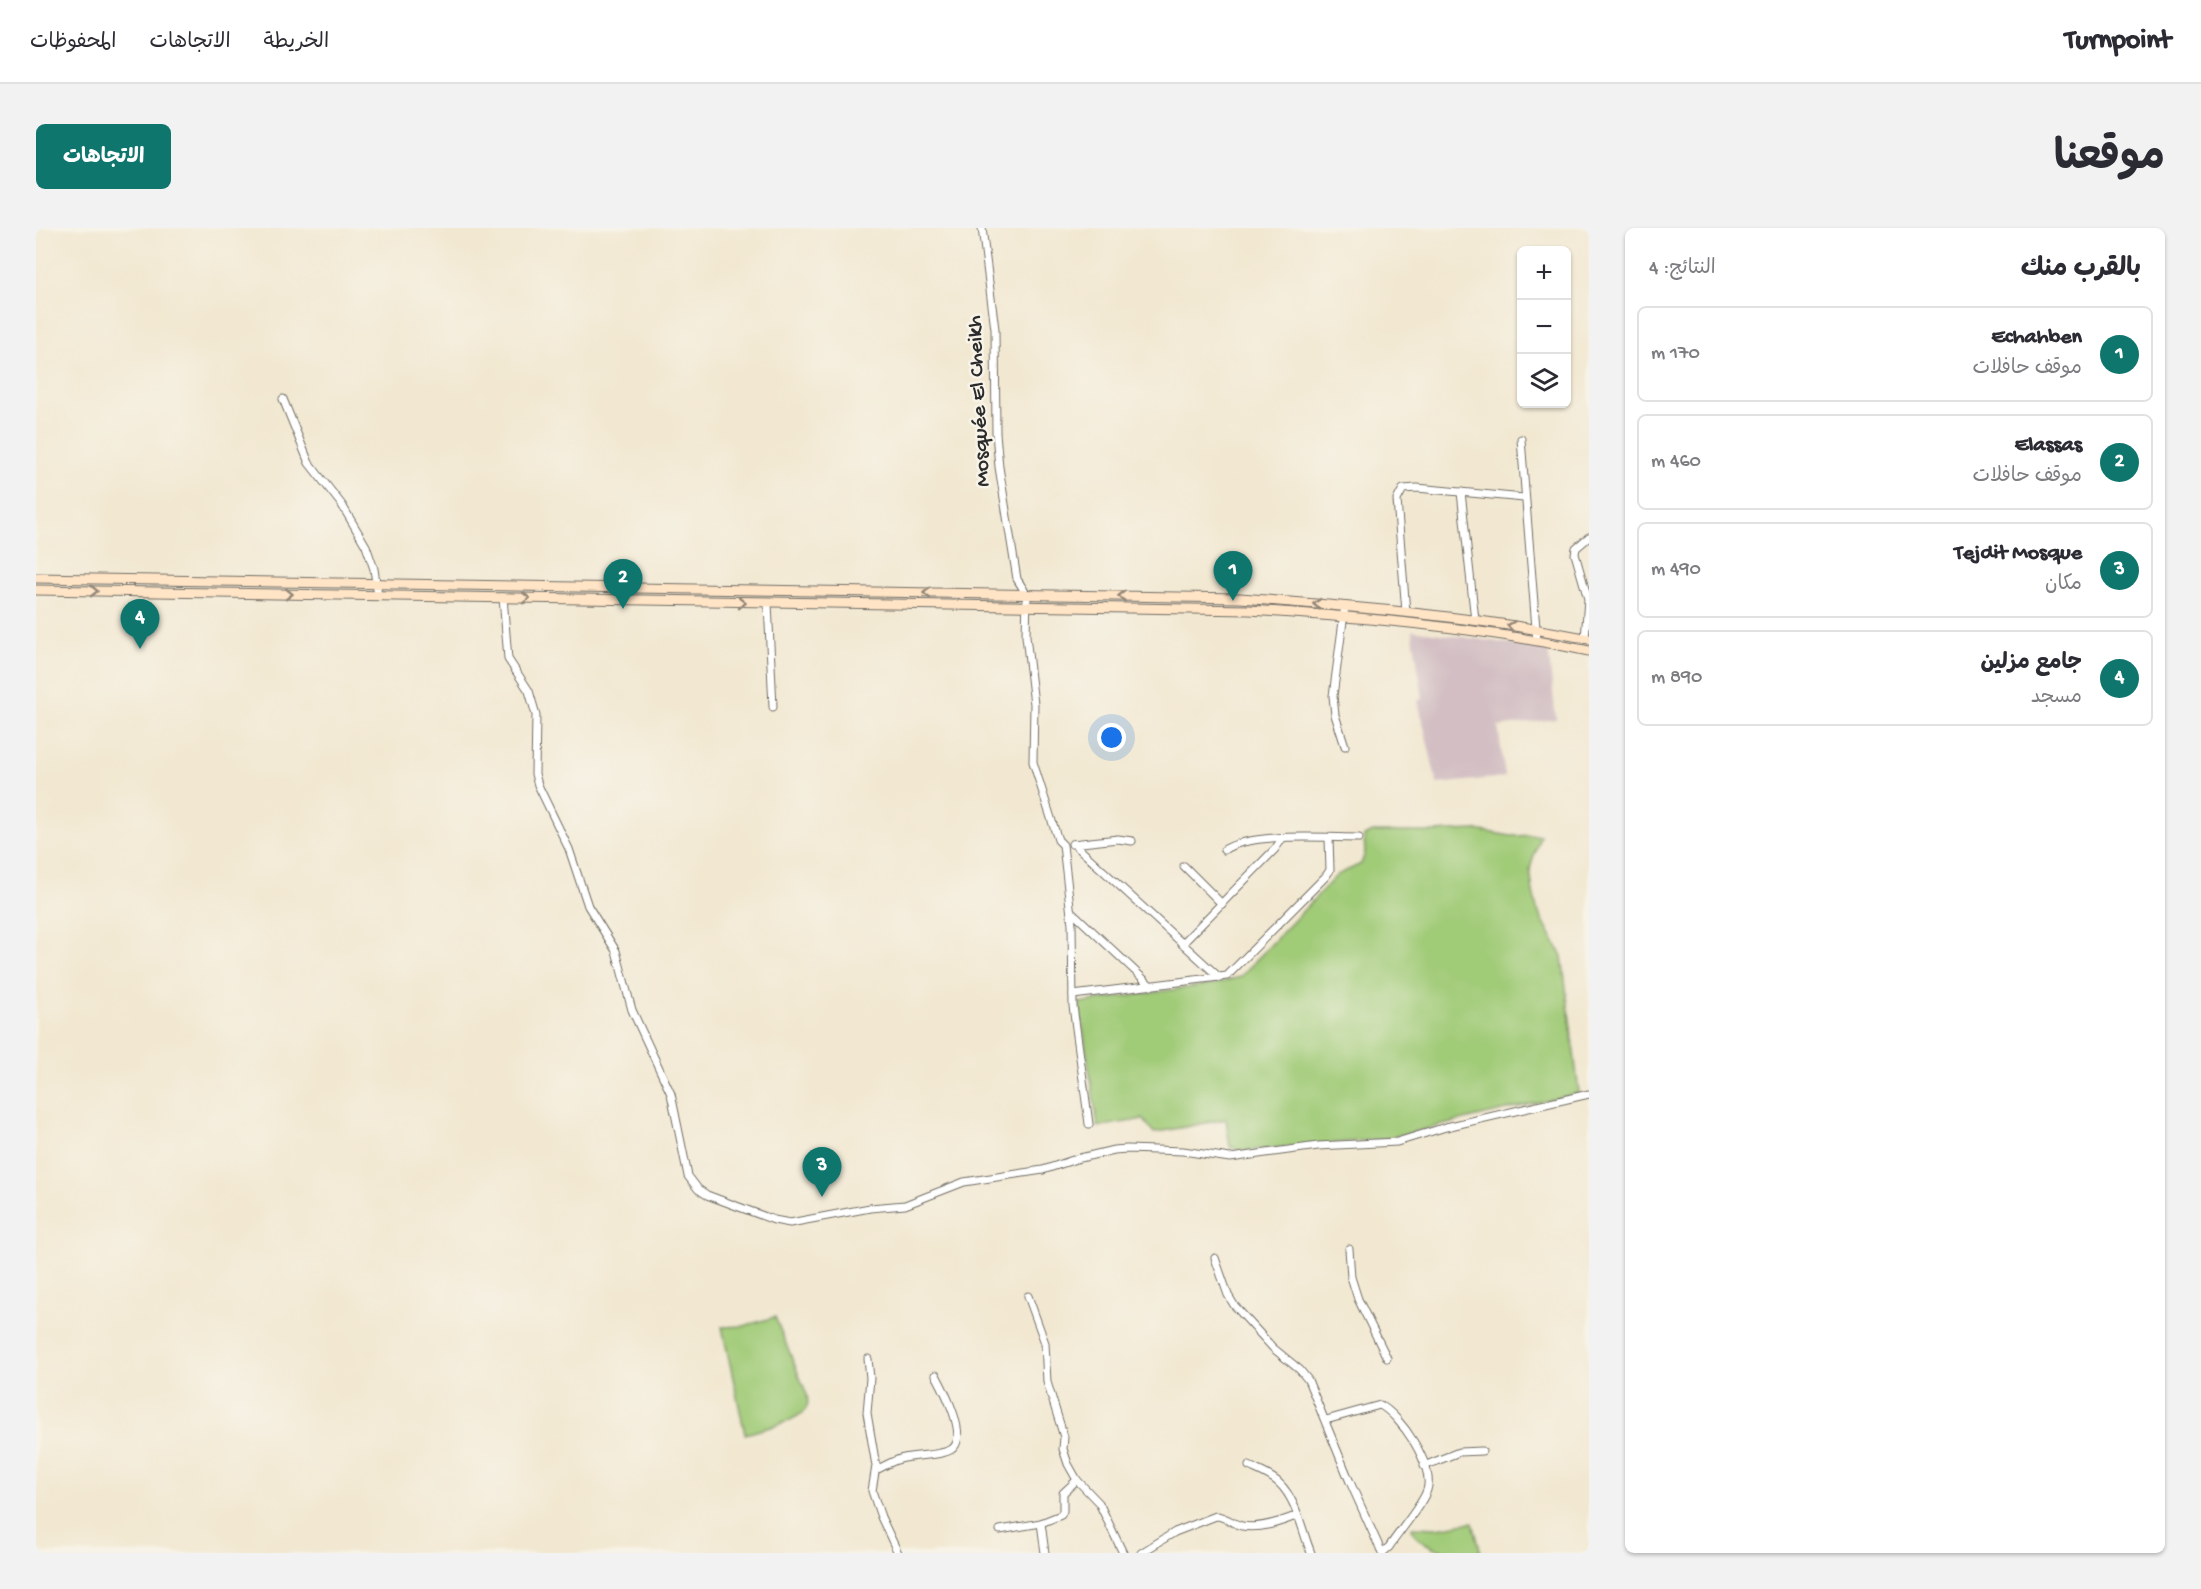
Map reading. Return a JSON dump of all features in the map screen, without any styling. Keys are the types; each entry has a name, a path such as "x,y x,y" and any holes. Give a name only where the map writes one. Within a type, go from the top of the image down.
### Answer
{"main road":[{"path":"36,578 1210,598 1344,611 1589,651"},
{"path":"145,581 145,593"},
{"path":"36,590 1406,612 1475,620 1587,639"},
{"path":"713,591 713,602"},
{"path":"1210,598 1210,609"}],"street":[{"name":"Mosquée El Cheikh","path":"982,228 995,329 996,433 999,467 1017,579 1027,595"},
{"path":"283,399 305,456 342,505 366,546 378,584 378,596"},
{"path":"1521,439 1537,641"},
{"path":"1406,612 1397,500 1403,489 1417,488 1524,498"},
{"path":"1461,492 1475,620"},
{"path":"1587,639 1588,599 1575,554 1576,548 1589,537"},
{"path":"1004,594 1012,588 1017,579"},
{"path":"1027,595 1026,636 1034,704 1033,762 1058,840 1063,845 1071,911 1073,995 1089,1124"},
{"path":"503,597 508,659 533,702 538,785 569,849 588,906 616,951 632,1010 671,1094 688,1176 698,1190 707,1195 774,1220 790,1223 870,1208 905,1205 964,1182 1032,1173 1114,1150 1183,1151 1230,1158 1318,1146 1397,1142 1446,1127 1589,1094"},
{"path":"768,603 773,707"},
{"path":"1014,605 1026,620"},
{"path":"1026,620 1034,610 1041,606"},
{"path":"1344,611 1333,696 1335,715 1345,746"},
{"path":"1073,995 1220,978 1231,973 1326,876 1330,870 1329,838"},
{"path":"1224,850 1234,843 1282,839 1359,838"},
{"path":"1063,845 1118,839 1132,841"},
{"path":"1182,944 1275,849 1282,839"},
{"path":"1074,844 1220,978"},
{"path":"1184,866 1222,904"},
{"path":"1071,911 1151,986"},
{"path":"1350,1249 1350,1277 1358,1299 1387,1358"},
{"path":"1215,1258 1228,1295 1234,1305 1273,1348 1300,1370 1308,1380 1382,1553 1389,1547 1427,1490 1428,1478 1415,1444 1400,1421 1380,1405 1326,1420"},
{"path":"1028,1296 1045,1343 1047,1382 1064,1437 1063,1449 1068,1464 1077,1480 1099,1503 1123,1553"},
{"path":"868,1359 870,1378 867,1413 876,1470 872,1491 898,1553"},
{"path":"876,1470 896,1460 943,1452 956,1445 954,1411 936,1375"},
{"path":"1424,1466 1459,1452 1482,1451"},
{"path":"1249,1466 1278,1482 1289,1496 1311,1553"},
{"path":"1000,1530 1041,1522 1061,1515 1063,1493 1077,1480"},
{"path":"1141,1553 1175,1532 1216,1516 1222,1516 1228,1521 1243,1526 1257,1526 1298,1515"},
{"path":"1041,1522 1045,1553"}],"shaded area":[{"path":"1412,630 1548,649 1556,719 1498,727 1505,777 1437,784 1418,701 1423,698"}],"green space":[{"path":"1475,830 1511,836 1540,835 1530,869 1533,892 1537,909 1562,956 1579,1093 1383,1139 1241,1151 1230,1147 1226,1119 1154,1133 1143,1119 1098,1127 1079,1003 1214,984 1240,977 1337,875 1361,864 1365,853 1364,836 1373,832"},
{"path":"775,1317 807,1395 807,1406 803,1412 792,1419 745,1434 722,1327 744,1326"},
{"path":"1473,1522 1481,1553 1441,1550 1425,1543 1411,1530 1412,1527 1437,1528"}],"place":[{"name":"Echahben","path":"1233,601"},
{"name":"Elassas","path":"623,609"},
{"name":"جامع مزلين","path":"140,649"},
{"name":"Tejdit Mosque","path":"822,1197"}]}
